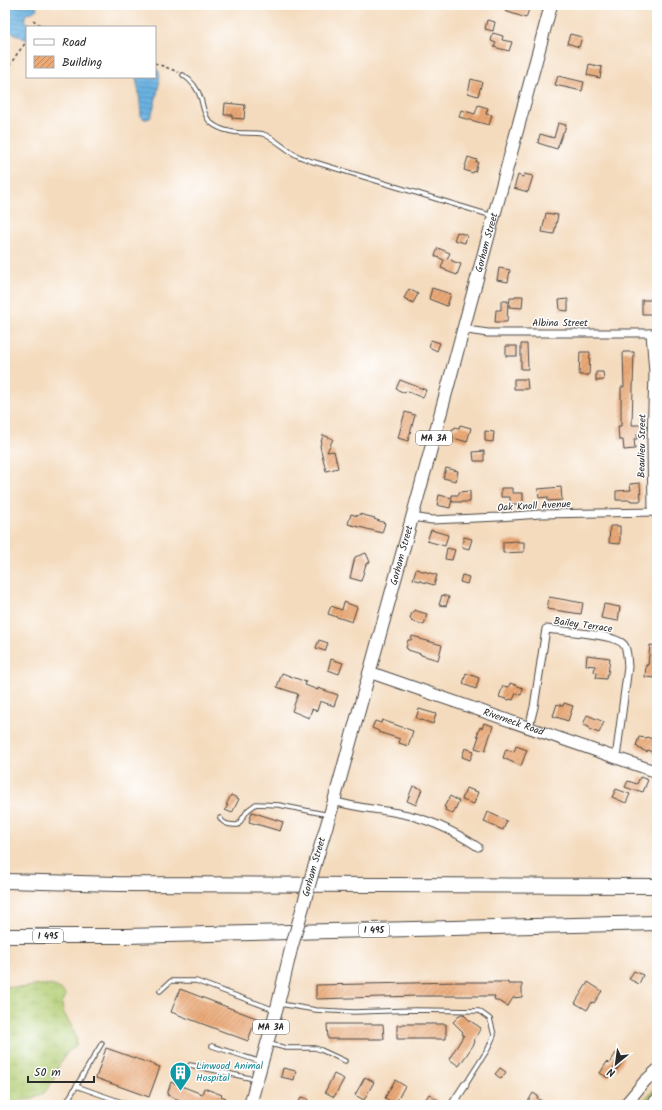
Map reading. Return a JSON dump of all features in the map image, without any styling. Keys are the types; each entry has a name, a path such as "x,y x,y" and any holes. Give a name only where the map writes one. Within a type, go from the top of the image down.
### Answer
{"highway":[{"path":"5,882 117,884 657,886"},
{"name":"I 495","path":"5,936 126,936 657,924"}],"main road":[{"name":"Gorham Street","path":"250,1105 551,5"},
{"name":"Riverneck Road","path":"369,672 657,772"},
{"path":"624,1105 657,1070"}],"street":[{"name":"Albina Street","path":"463,329 474,332 488,333 654,333"},
{"name":"Beaulieu Street","path":"654,333 651,448 655,512"},
{"name":"Oak Knoll Avenue","path":"412,517 432,520 499,518 540,514 655,512"},
{"name":"Bailey Terrace","path":"528,727 534,707 546,630 579,633 613,639 625,646 628,666 616,758"},
{"path":"334,801 419,818 457,834 478,847"},
{"path":"452,1105 465,1085"}],"lane":[{"path":"183,75 189,79 199,94 202,107 207,118 219,128 236,133 261,134 294,154 311,161 494,217"},
{"path":"220,818 221,821 229,826 238,825 248,810 256,804 279,805 330,815"},
{"path":"160,992 171,981 196,982 277,1007 324,1011 479,1011 490,1019 494,1035 488,1049 465,1085"},
{"path":"65,1105 102,1043"},
{"path":"267,1043 286,1048 315,1048 345,1061"},
{"path":"212,1046 262,1062"},
{"path":"190,1065 257,1080"},
{"path":"76,1086 130,1105"},
{"path":"646,1105 657,1094"}],"path":[{"path":"33,20 39,25"},
{"path":"6,71 26,42"},
{"path":"156,63 183,75"}],"green space":[{"path":"40,985 55,986 64,992 66,996 62,1004 63,1010 75,1033 76,1045 66,1054 58,1067 55,1077 44,1093 30,1099 5,1105 5,986 21,988"},
{"path":"657,1086 657,1105 639,1105"}],"water":[{"path":"18,5 36,5 37,9 25,15 25,20 30,26 26,26 26,40 5,29 5,9"},
{"path":"156,69 159,71 160,76 157,93 150,118 144,119 141,116 136,78 156,78"}],"building":[{"path":"507,5 515,5 529,9 526,18 505,11"},
{"path":"487,20 495,22 493,31 485,29"},
{"path":"493,33 503,36 502,40 512,42 509,51 494,47 496,43 491,41"},
{"path":"570,34 582,37 579,47 567,43"},
{"path":"589,64 602,67 600,78 587,75"},
{"path":"558,76 584,82 582,91 555,85"},
{"path":"471,79 482,82 478,96 468,93"},
{"path":"225,103 245,105 244,119 232,118 232,115 224,115"},
{"path":"478,105 488,108 486,114 492,115 489,125 459,117 461,110 475,114"},
{"path":"558,123 566,125 557,149 538,143 540,134 554,138"},
{"path":"468,157 477,160 476,162 478,162 475,172 474,171 473,173 464,170"},
{"path":"524,174 533,176 528,192 514,188 518,175 523,177"},
{"path":"546,213 558,215 554,234 542,232"},
{"path":"457,232 467,235 465,243 454,240"},
{"path":"438,248 450,253 447,259 461,264 457,275 441,268 444,260 435,256"},
{"path":"499,268 510,270 508,282 497,280"},
{"path":"432,288 451,294 447,306 429,299"},
{"path":"409,289 418,294 413,303 404,298"},
{"path":"515,296 523,296 522,308 509,307 510,298 515,298"},
{"path":"568,299 568,311 560,310 559,300"},
{"path":"642,300 652,300 652,314 642,314"},
{"path":"501,301 508,301 507,322 495,322 496,310 501,310"},
{"path":"431,340 440,343 437,351 429,347"},
{"path":"521,344 527,344 528,369 521,369"},
{"path":"506,346 517,346 517,356 506,356"},
{"path":"580,352 590,352 589,375 579,375"},
{"path":"623,352 634,352 632,425 641,425 642,434 637,434 637,439 634,439 635,449 624,450 623,440 619,440 618,426 621,426 621,387 624,387"},
{"path":"596,372 603,372 604,380 596,381"},
{"path":"514,379 527,379 528,389 514,389"},
{"path":"400,380 426,390 423,398 406,391 405,393 396,389"},
{"path":"405,412 415,415 408,441 398,438"},
{"path":"460,425 471,428 467,442 450,437 452,429 455,427 459,428"},
{"path":"485,431 494,432 493,442 485,441"},
{"path":"323,435 333,439 327,452 334,451 338,468 326,471 320,446"},
{"path":"484,451 484,461 474,461 473,452"},
{"path":"446,468 458,471 456,481 443,478"},
{"path":"640,483 641,501 616,500 616,491 631,490 630,484"},
{"path":"561,487 562,500 548,501 548,497 539,498 538,489"},
{"path":"501,488 512,488 512,493 523,493 523,504 510,504 510,497 501,497"},
{"path":"470,491 470,502 452,502 452,499 450,508 437,505 439,495 452,498 452,495 459,495 459,492"},
{"path":"351,514 358,516 359,514 375,518 374,519 385,523 382,533 348,524"},
{"path":"610,526 620,526 620,544 609,543"},
{"path":"431,530 448,535 445,546 427,541"},
{"path":"464,537 472,539 469,549 462,547"},
{"path":"503,542 524,542 524,552 503,553"},
{"path":"447,548 455,550 452,560 445,559"},
{"path":"366,553 370,562 366,564 361,581 350,578 355,557"},
{"path":"416,569 437,575 434,585 413,579"},
{"path":"462,575 469,577 467,584 460,582"},
{"path":"442,595 449,597 446,606 439,605"},
{"path":"549,597 583,603 581,614 547,609"},
{"path":"344,602 357,607 352,622 328,614 331,606 342,610"},
{"path":"604,604 620,607 618,621 601,618"},
{"path":"414,610 427,614 424,625 411,621 412,620 410,619"},
{"path":"412,636 442,645 438,660 408,650 406,648 408,640 411,640"},
{"path":"319,640 328,643 325,651 316,648"},
{"path":"650,645 657,646 656,678 645,677"},
{"path":"587,655 610,658 606,679 596,678 597,673 594,672 595,666 586,665"},
{"path":"331,659 343,663 339,674 328,670"},
{"path":"282,673 306,682 305,685 338,695 334,706 320,701 317,711 312,709 309,718 292,711 298,694 277,687"},
{"path":"466,673 479,678 476,689 463,684"},
{"path":"510,683 523,688 521,695 516,693 513,700 499,697 503,686 509,687"},
{"path":"564,703 573,706 568,721 553,716 557,704 563,706"},
{"path":"419,709 436,714 433,724 416,718"},
{"path":"587,715 604,722 599,733 583,725"},
{"path":"382,720 413,731 408,746 399,743 400,739 378,732 379,731 372,728 375,721 381,723"},
{"path":"484,723 493,726 485,751 475,748 480,727 482,728"},
{"path":"639,737 647,737 655,740 657,745 653,753 648,750 647,752 636,746"},
{"path":"516,746 527,750 521,766 503,758 506,749 514,752"},
{"path":"465,748 474,751 470,760 462,757"},
{"path":"640,777 648,780 643,792 625,787 628,781 637,784"},
{"path":"413,786 422,789 416,805 407,801"},
{"path":"466,788 478,792 474,804 462,800"},
{"path":"616,789 630,794 626,803 612,797"},
{"path":"231,795 239,799 232,813 225,810"},
{"path":"450,796 459,801 453,814 445,810 446,808 444,807"},
{"path":"252,812 283,822 280,831 249,822"},
{"path":"488,812 507,821 503,830 484,822"},
{"path":"634,971 643,975 639,984 629,979"},
{"path":"508,982 508,984 522,984 522,997 513,998 508,1006 494,999 495,996 416,996 316,999 316,985"},
{"path":"588,982 602,991 587,1010 575,1003"},
{"path":"180,989 256,1018 248,1041 171,1012"},
{"path":"461,1014 481,1028 474,1040 474,1044 459,1066 449,1059 464,1035 453,1022"},
{"path":"327,1024 383,1024 384,1039 328,1039"},
{"path":"446,1024 446,1039 397,1039 397,1025"},
{"path":"106,1048 160,1067 149,1097 96,1078"},
{"path":"616,1053 625,1058 617,1070 614,1068 608,1078 600,1073 607,1062 609,1064"},
{"path":"283,1068 296,1071 294,1080 281,1077"},
{"path":"500,1068 506,1072 501,1079 495,1074"},
{"path":"334,1074 344,1079 334,1097 325,1092"},
{"path":"365,1077 374,1082 364,1100 355,1095"},
{"path":"395,1080 405,1086 395,1104 385,1098"},
{"name":"Linwood Animal Hospital","path":"171,1082 202,1094 204,1088 222,1095 221,1096 226,1098 224,1105 181,1105 182,1101 167,1095"},
{"path":"533,1093 538,1096 537,1098 548,1105 526,1105"},
{"path":"429,1094 438,1100 434,1105 422,1105"},
{"path":"301,1097 308,1099 306,1105 298,1105"}],"place":[{"name":"Linwood Animal Hospital","path":"181,1092"}]}
